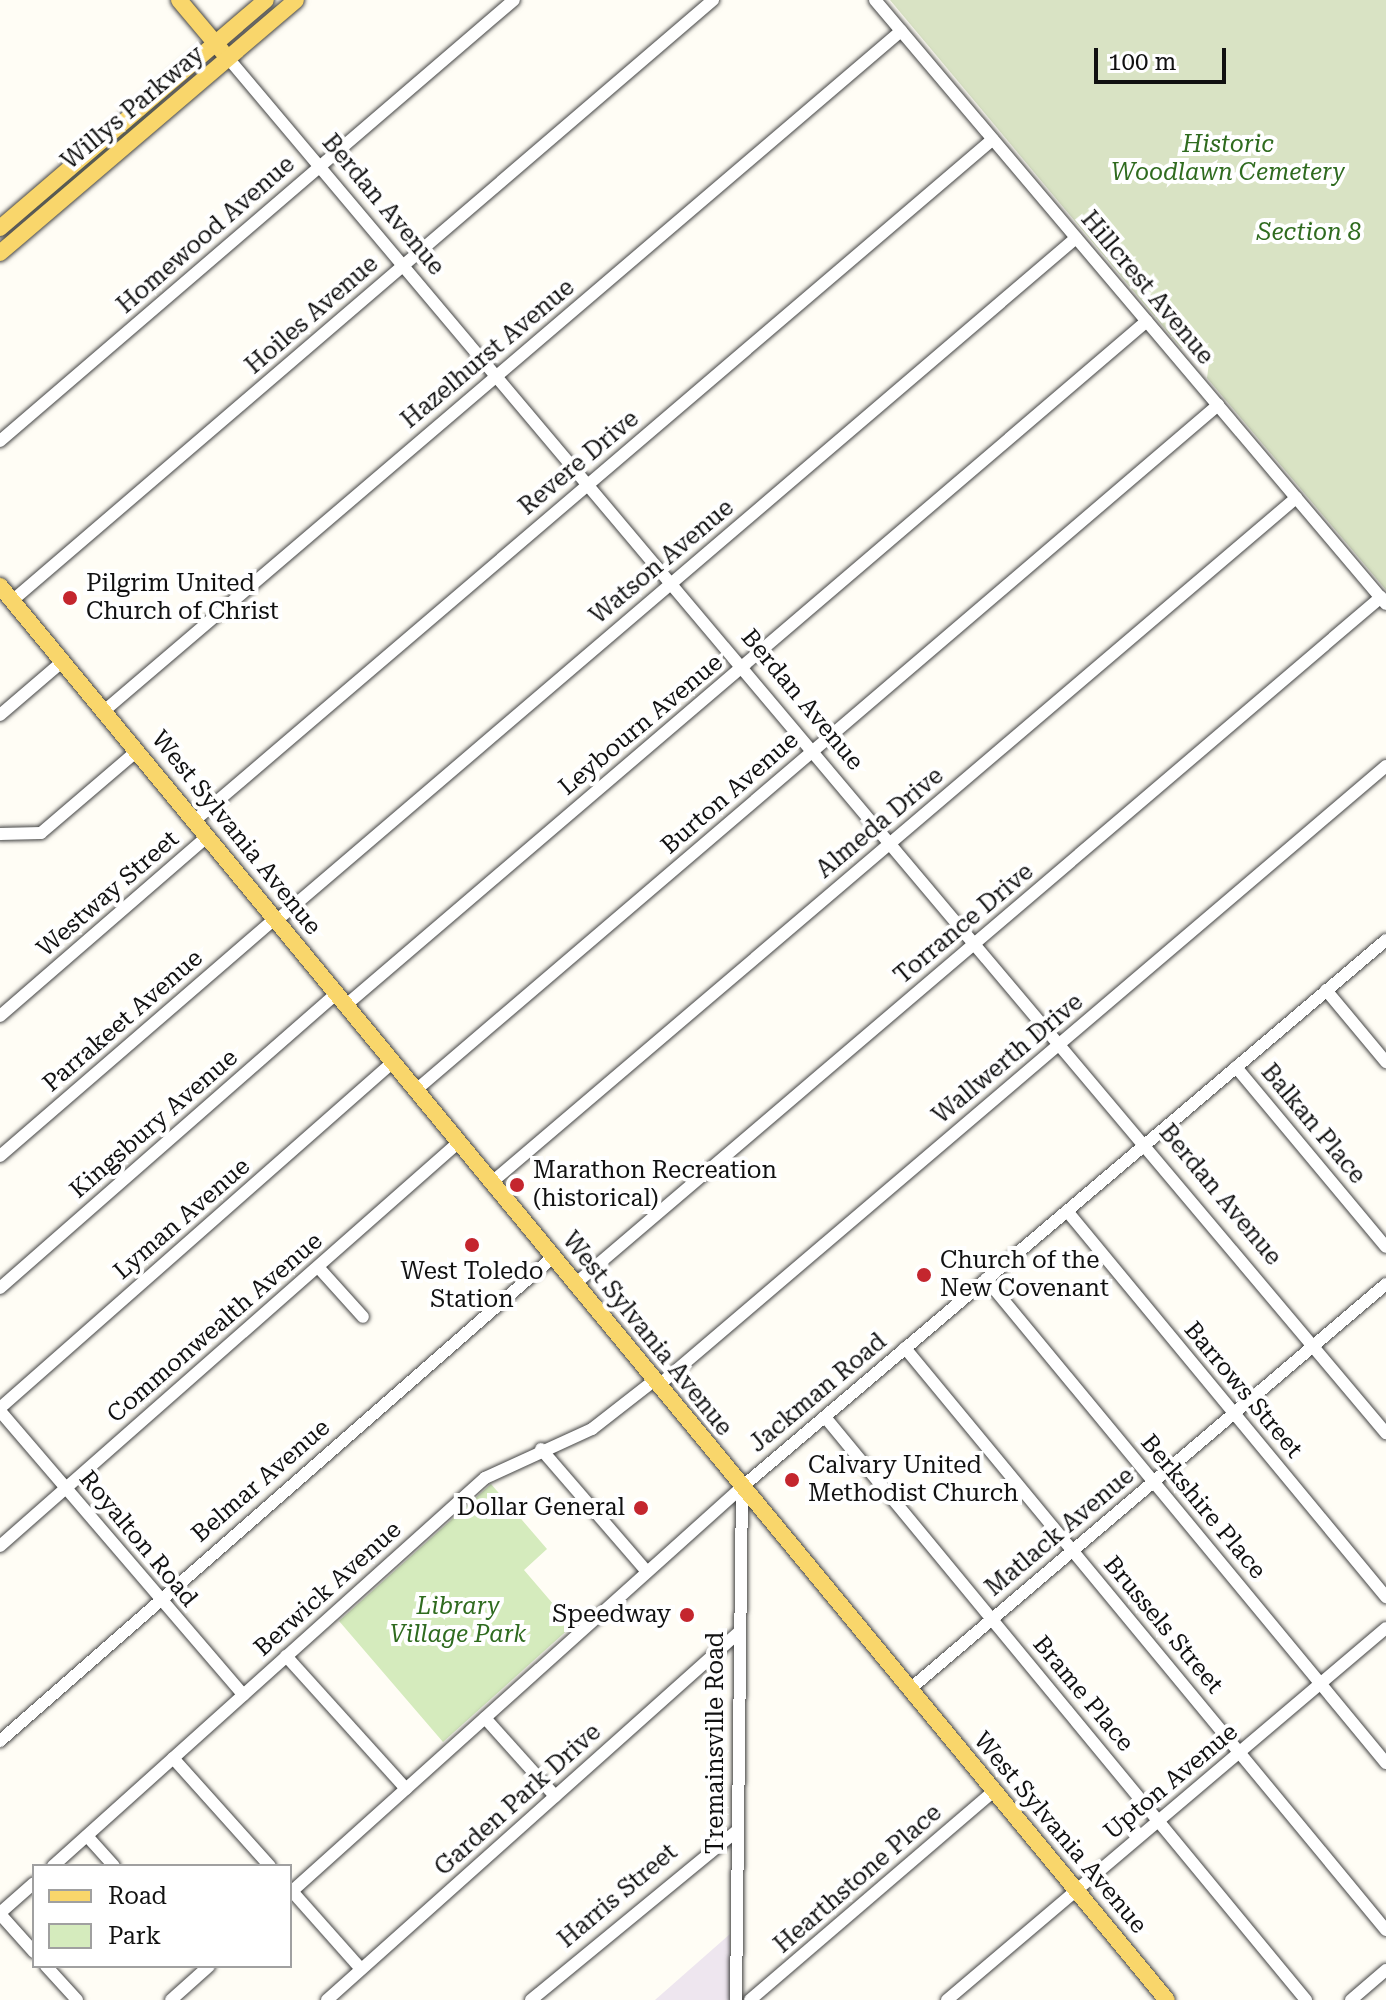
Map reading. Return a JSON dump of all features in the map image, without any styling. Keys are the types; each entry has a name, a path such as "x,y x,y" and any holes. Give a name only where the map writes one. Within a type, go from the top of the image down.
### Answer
{"main road":[{"name":"Berdan Avenue","path":"179,0 228,58"},
{"name":"Willys Parkway","path":"0,253 296,0"},
{"name":"Willys Parkway","path":"0,228 260,4"},
{"path":"260,4 268,24"},
{"path":"181,72 194,87"},
{"path":"16,215 28,229"},
{"name":"West Sylvania Avenue","path":"0,586 1167,2000"}],"street":[{"name":"Homewood Avenue","path":"0,441 514,0"},
{"name":"Hoiles Avenue","path":"13,600 713,0"},
{"name":"Hillcrest Avenue","path":"875,0 1383,601"},
{"name":"Hazelhurst Avenue","path":"104,711 901,31"},
{"name":"Berdan Avenue","path":"228,58 1146,1144 1386,1433"},
{"name":"Revere Drive","path":"194,821 993,139"},
{"name":"Watson Avenue","path":"276,920 1076,238"},
{"name":"Leybourn Avenue","path":"342,999 742,667 1147,321"},
{"name":"Burton Avenue","path":"416,1090 1218,405"},
{"name":"Almeda Drive","path":"492,1182 1296,498"},
{"name":"Torrance Drive","path":"575,1284 1383,601"},
{"path":"0,715 63,661"},
{"path":"0,834 41,833 137,751"},
{"name":"Wallwerth Drive","path":"657,1383 1386,766"},
{"name":"Westway Street","path":"0,1016 207,837"},
{"name":"Parrakeet Avenue","path":"0,1156 276,920"},
{"name":"Jackman Road","path":"292,1890 742,1487 1386,940"},
{"path":"1326,990 1386,1062"},
{"name":"Kingsbury Avenue","path":"0,1288 342,999"},
{"name":"Lyman Avenue","path":"0,1410 393,1062"},
{"name":"Balkan Place","path":"1236,1067 1386,1247"},
{"name":"Commonwealth Avenue","path":"0,1546 459,1142"},
{"name":"Barrows Street","path":"1067,1211 1386,1597"},
{"name":"Belmar Avenue","path":"0,1741 553,1257"},
{"path":"318,1267 363,1317"},
{"name":"Berkshire Place","path":"986,1279 1386,1763"},
{"name":"Matlack Avenue","path":"910,1689 1386,1284"},
{"name":"Brussels Street","path":"905,1348 1386,1930"},
{"name":"Berwick Avenue","path":"55,1864 485,1478 541,1449 592,1429 657,1383"},
{"name":"Royalton Road","path":"0,1410 243,1695"},
{"name":"Brame Place","path":"825,1417 1306,2000"},
{"path":"541,1449 647,1572"},
{"name":"Tremainsville Road","path":"736,2000 742,1487"},
{"name":"Upton Avenue","path":"947,2000 1386,1628"},
{"name":"Garden Park Drive","path":"327,2000 738,1633"},
{"path":"286,1656 406,1789"},
{"path":"485,1718 555,1796"},
{"path":"173,1758 268,1864"},
{"name":"Hearthstone Place","path":"750,2000 994,1791"},
{"name":"Harris Street","path":"531,2000 737,1831"},
{"path":"87,1836 112,1864"},
{"path":"32,1885 0,1914 32,1950"},
{"path":"292,1892 361,1969"},
{"path":"48,1968 77,2000"},
{"path":"171,2000 205,1968"},
{"path":"1351,2000 1386,1970"}],"shaded area":[{"path":"730,1934 730,2000 655,2000"}],"green space":[{"name":"Historic Woodlawn Cemetery","path":"890,0 1386,0 1386,590 1207,378 1209,363 1197,348 1181,348"},
{"path":"179,84 132,135 25,219 23,217"},
{"name":"Library Village Park","path":"491,1484 547,1549 524,1570 572,1626 443,1742 339,1621"}],"place":[{"name":"Pilgrim United Church of Christ","path":"70,598"},
{"name":"Marathon Recreation (historical)","path":"517,1185"},
{"name":"West Toledo Station","path":"472,1245"},
{"name":"Church of the New Covenant","path":"924,1275"},
{"name":"Calvary United Methodist Church","path":"792,1480"},
{"name":"Dollar General","path":"641,1508"},
{"name":"Speedway","path":"687,1615"}],"park label":[{"name":"Section 8","path":"1309,233"}]}
